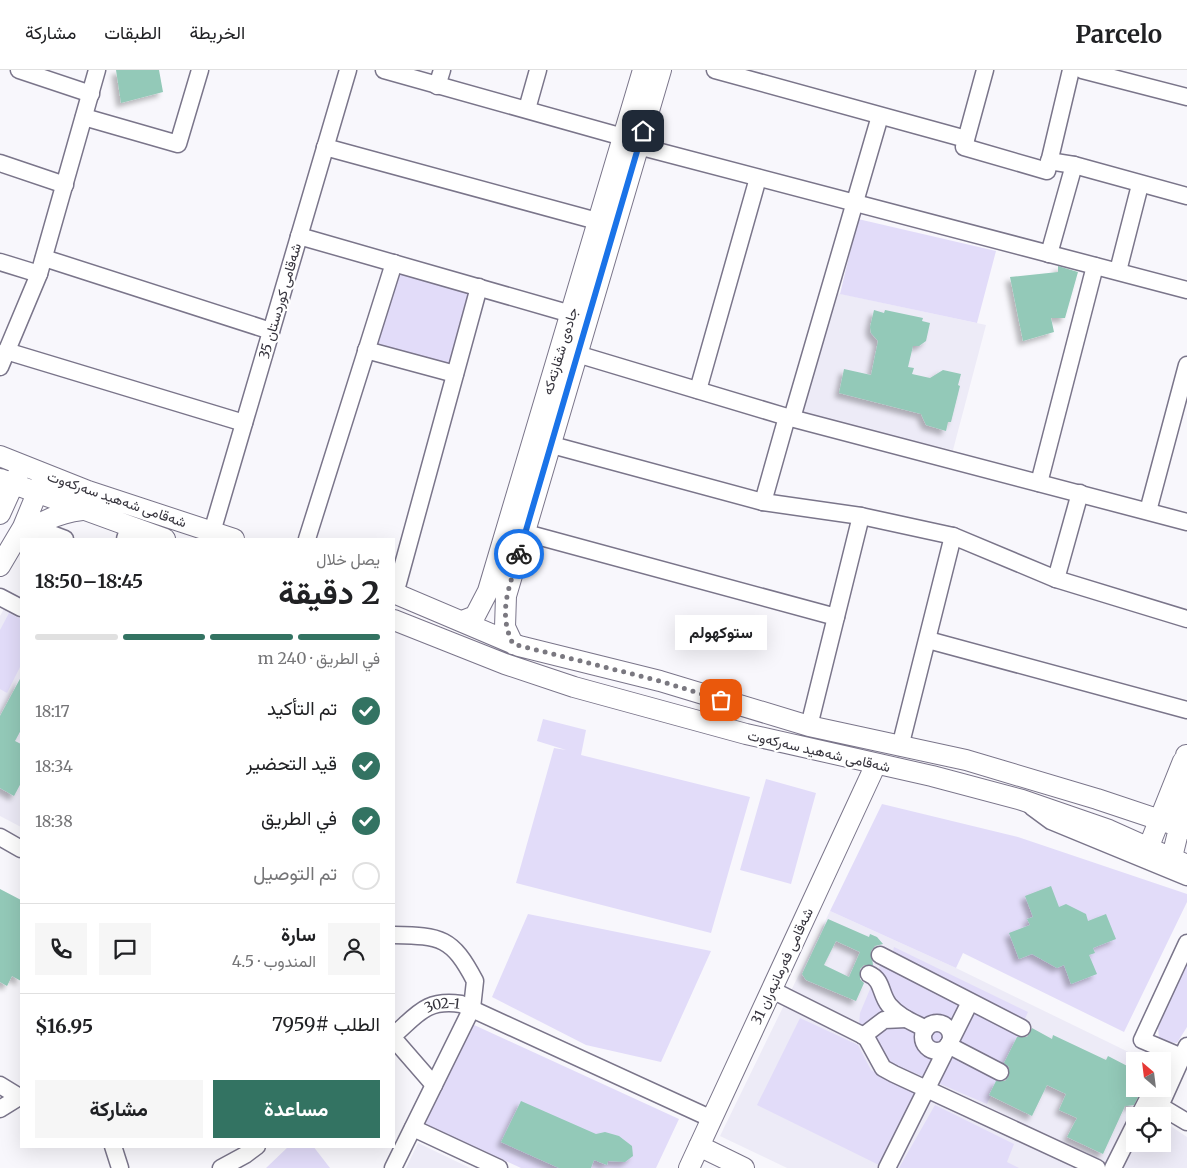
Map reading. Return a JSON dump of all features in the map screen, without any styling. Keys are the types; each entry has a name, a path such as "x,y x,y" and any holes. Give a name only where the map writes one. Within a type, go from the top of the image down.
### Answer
{"main road":[{"name":"جادەی شقارتەکە","path":"462,620 475,616 497,594 526,533 577,354 631,141 643,70"},
{"name":"جادەی شقارتەکە","path":"513,644 505,627 497,594 597,220 661,70"},
{"name":"شەقامی شەهید سەرکەوت","path":"0,456 88,491 231,538"},
{"path":"0,514 7,482 22,465"},
{"path":"5,558 23,527 38,494 44,474"},
{"name":"شەقامی شەهید سەرکەوت","path":"7,482 83,510 127,532 160,538"},
{"path":"23,538 27,533 54,516 83,510"},
{"path":"5,558 20,541"},
{"name":"شەقامی شەهید سەرکەوت","path":"395,593 462,620 513,644 660,681 809,726 966,760 1183,828"},
{"name":"شەقامی شەهید سەرکەوت","path":"395,620 489,658 574,687 746,734 1022,800 1149,846 1179,861"},
{"path":"1149,846 1187,753"},
{"path":"1179,861 1186,789 1187,753"},
{"name":"شەقامی فەرمانبەران 31","path":"689,1168 876,764"},
{"path":"699,1146 744,1168"}],"street":[{"path":"19,70 90,94"},
{"path":"0,367 42,266 97,70"},
{"path":"84,117 178,144 200,70"},
{"name":"شەقامی کوردستان 35","path":"212,532 348,70"},
{"path":"384,70 440,78 527,109 758,178 1187,290"},
{"path":"527,109 538,70"},
{"path":"714,70 966,139"},
{"path":"985,70 964,147 1047,171 1071,70"},
{"path":"1082,70 1187,97"},
{"path":"762,502 790,417 880,116"},
{"path":"325,146 597,220"},
{"path":"1050,161 1074,165 1187,196"},
{"path":"0,163 65,185"},
{"path":"1048,254 1074,165"},
{"path":"698,390 758,178"},
{"path":"1118,271 1140,184"},
{"path":"299,236 572,314"},
{"path":"0,262 42,266 271,331"},
{"path":"307,538 394,263"},
{"path":"1039,483 1095,266"},
{"path":"395,589 479,287"},
{"path":"6,350 244,422"},
{"path":"366,350 455,374"},
{"path":"577,354 790,417 1187,522"},
{"path":"1148,511 1187,365"},
{"path":"552,445 762,502 860,516 953,536 1056,579 1187,619"},
{"path":"1056,579 1080,493"},
{"path":"809,726 860,516"},
{"path":"27,533 49,533 62,538"},
{"path":"526,533 836,617"},
{"path":"900,747 953,536"},
{"path":"0,597 20,607"},
{"path":"928,640 1187,710"},
{"path":"1022,800 1051,821 1187,876"},
{"path":"0,837 20,848"},
{"path":"393,1168 472,1008 475,982 453,948 432,936 395,935"},
{"path":"1187,944 1142,1040 1179,1052 1160,1106 1187,1122"},
{"path":"880,955 1022,1028"},
{"path":"869,974 876,977 890,1006 906,1019 926,1029 934,1023 945,1026 950,1034 948,1045"},
{"path":"772,990 864,1036 883,1068 1097,1168"},
{"path":"887,1168 970,1002"},
{"name":"302-1","path":"395,1036 427,1006 456,1003 472,1008 712,1119"},
{"path":"864,1036 884,1020 906,1019"},
{"path":"395,1038 434,1085"},
{"path":"948,1045 1000,1072"},
{"path":"0,1085 20,1096 0,1109"},
{"path":"413,1128 499,1168"},
{"path":"1113,1168 1126,1142"},
{"path":"114,1148 120,1168"},
{"path":"221,1168 254,1148"}],"shaded area":[{"path":"858,219 996,251 977,323 840,294"},
{"path":"397,273 470,293 450,365 376,345"},
{"path":"832,292 986,325 953,450 798,414"},
{"path":"4,609 20,617 20,826 0,816 0,616"},
{"path":"9,613 20,618 20,667 7,693 0,689 0,630"},
{"path":"543,719 586,730 581,755 750,797 711,933 516,883 554,748 566,750 537,741"},
{"path":"766,779 816,793 791,884 740,870"},
{"path":"882,804 1018,837 1187,894 1187,902 1124,1032 963,953 956,968 830,911"},
{"path":"830,911 956,968 1129,1052 1126,1052 1126,1098 1157,1098 1153,1107 1126,1107 1126,1152 1171,1152 1171,1126 1187,1137 1187,1168 787,1168 720,1136"},
{"path":"528,914 711,951 661,1062 586,1045 492,997"},
{"path":"894,947 1028,1012 987,1104 889,1062 870,1029 859,1024 860,1013 881,963 889,967"},
{"path":"1187,962 1187,1027 1177,1043 1168,1042 1159,1038 1158,1028"},
{"path":"800,1018 858,1045 871,1070 915,1093 879,1165 757,1105"},
{"path":"472,1024 679,1119 656,1168 521,1168 425,1124"},
{"path":"935,1105 1014,1144 1007,1162 1019,1168 899,1168"},
{"path":"418,1143 470,1168 406,1168"},
{"path":"287,1148 315,1148 330,1168 266,1168"}],"building":[{"path":"116,70 159,70 163,92 121,103"},
{"path":"1058,266 1078,272 1065,318 1051,318 1054,332 1023,341 1010,277 1058,272"},
{"path":"874,310 884,313 885,310 923,318 922,321 930,323 926,341 919,346 913,346 908,367 914,368 912,374 930,378 943,370 961,374 951,422 948,422 946,431 926,425 921,414 839,393 844,369 871,375 878,341 871,333 870,327"},
{"path":"20,679 20,732 15,741 20,744 20,785 14,796 0,788 0,716"},
{"path":"1051,886 1059,907 1066,904 1086,914 1088,921 1106,914 1116,939 1093,948 1095,953 1089,955 1097,974 1071,984 1064,965 1057,968 1032,954 1019,959 1009,933 1030,925 1027,919 1033,917 1025,896"},
{"path":"0,889 20,899 20,980 12,976 7,986 0,982"},
{"path":"828,919 869,937 870,934 877,937 883,944 875,946 871,951 873,965 864,965 860,969 860,979 864,983 856,1001 806,980 802,974","holes":["836,941 860,952 849,977 824,965"]},
{"path":"1032,1028 1052,1039 1053,1035 1106,1060 1108,1056 1126,1065 1126,1098 1138,1098 1134,1105 1125,1106 1103,1154 1067,1137 1077,1118 1059,1110 1066,1094 1047,1085 1032,1116 989,1095 996,1081 1005,1081 1009,1076 1009,1067 1004,1063 1017,1037 1027,1037"},
{"path":"521,1101 596,1134 605,1132 619,1136 632,1146 633,1156 625,1162 608,1161 607,1165 594,1160 591,1168 559,1168 501,1142"}],"way so far":[{"path":"519,554 506,596 505,627 513,644 660,681 721,700"}],"place":[{"name":"ستوكهولم","path":"721,700"}],"route":[{"path":"519,554 643,131"}]}
